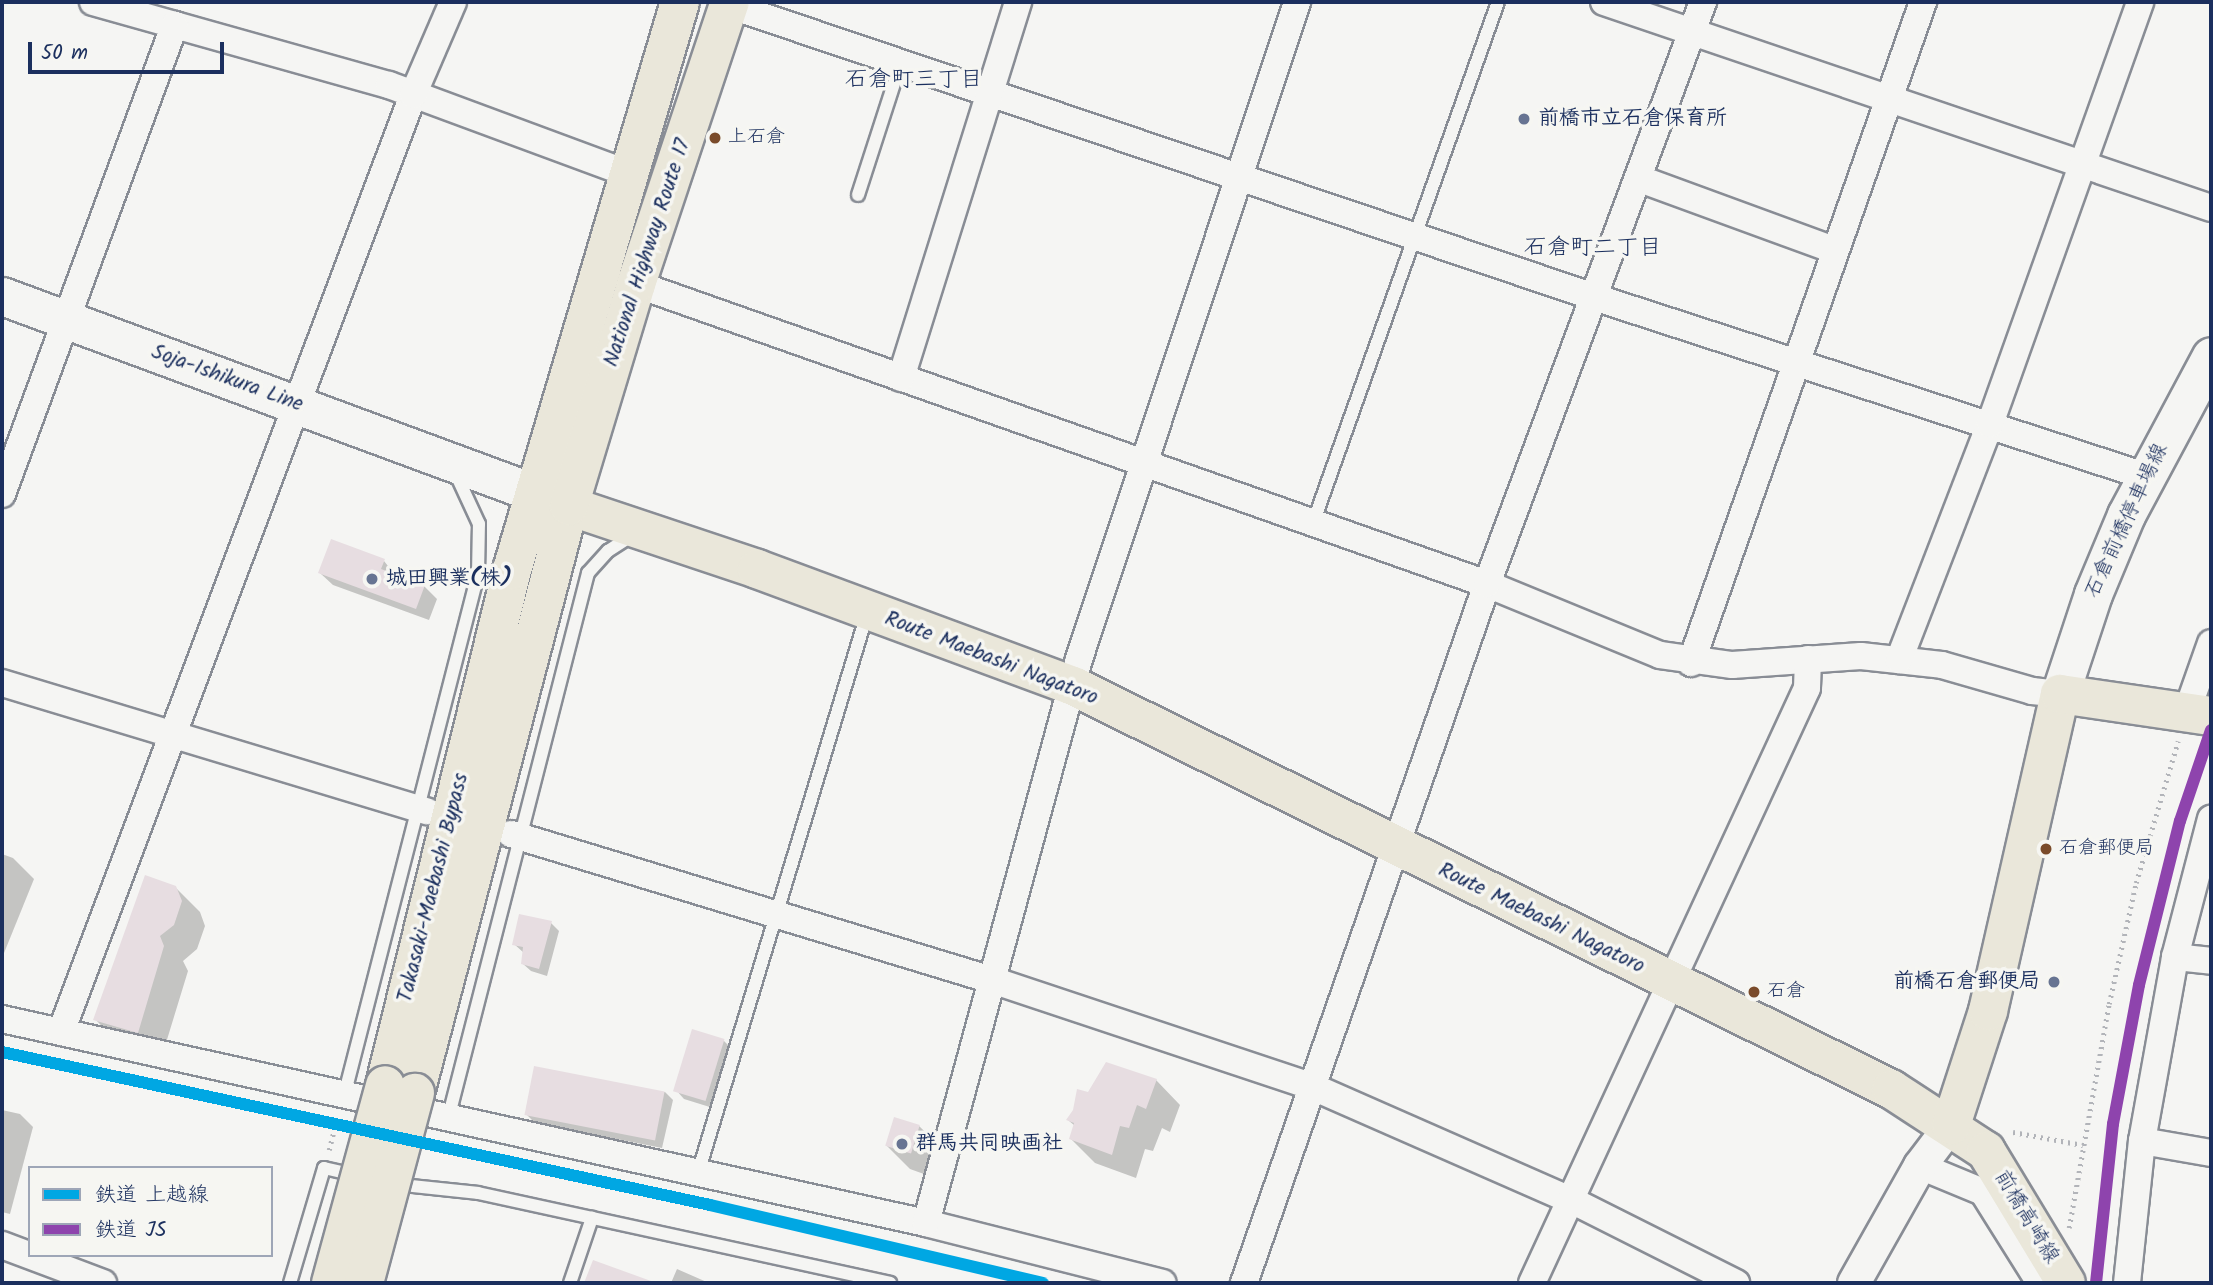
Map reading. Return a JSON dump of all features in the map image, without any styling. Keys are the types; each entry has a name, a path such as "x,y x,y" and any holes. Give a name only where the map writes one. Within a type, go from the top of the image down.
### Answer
{"main road":[{"name":"National Highway Route 17","path":"552,499 629,174 680,2"},
{"name":"National Highway Route 17","path":"552,499 636,284 729,4"},
{"name":"Soja-Ishikura Line","path":"2,296 552,499"},
{"name":"石倉前橋停車場線","path":"2060,694 2093,594 2145,476 2211,356"},
{"name":"Route Maebashi Nagatoro","path":"552,499 1073,686 1397,849 1891,1089 1951,1125 1986,1151 2066,1283"},
{"name":"Takasaki-Maebashi Bypass","path":"364,1283 400,1089 552,499"},
{"path":"1951,1125 1988,1011 2060,694 2199,715"},
{"name":"Takasaki-Maebashi Bypass","path":"331,1283 400,1089"}],"street":[{"path":"93,2 413,94 629,174"},
{"path":"61,1032 413,94 453,2"},
{"path":"901,378 1018,2"},
{"path":"926,1223 995,981 1073,686 1143,462 1297,2"},
{"path":"1604,2 2081,167 2211,208"},
{"path":"1244,1283 1487,584 1597,298 1703,2"},
{"path":"1691,663 1923,2"},
{"path":"1899,660 1990,424 2140,2"},
{"path":"729,4 900,65 1238,175 1597,298 2145,476"},
{"path":"2,494 175,25"},
{"path":"1640,178 1834,250"},
{"path":"636,284 1143,462 1312,526 1487,584 1660,655 1691,663 1762,666 1808,659 1861,656 1942,665 2032,691 2060,694"},
{"path":"2199,715 2211,643"},
{"path":"1532,1283 1674,983 1807,688 1808,659"},
{"path":"2,683 422,810"},
{"path":"2127,1283 2142,1141 2175,957 2211,819"},
{"path":"516,836 995,981 1313,1087 1571,1200 1736,1283"},
{"path":"2175,957 2211,961"},
{"path":"2,1020 926,1223 1163,1283"},
{"path":"1854,1283 1920,1166 1951,1125"},
{"path":"2142,1141 2211,1153"},
{"path":"1920,1166 1983,1192 2040,1283"},
{"path":"2,1245 28,1255"},
{"path":"34,1257 103,1283"}],"lane":[{"path":"1312,526 1498,2"},
{"path":"858,195 900,65"},
{"path":"343,1096 422,810 480,561 476,512 451,463"},
{"path":"448,1119 516,836 588,573 608,551 642,530"},
{"path":"698,1173 779,915 868,611"},
{"path":"290,1283 324,1168 412,1189 478,1193 890,1283"},
{"path":"570,1283 592,1218"}],"path":[{"path":"2068,1232 2136,883 2199,715"},
{"path":"324,1168 343,1096"},
{"path":"2005,1131 2083,1145"}],"building":[{"name":"城田興業(株)","path":"331,539 385,559 381,569 425,585 416,609 318,573"},
{"path":"145,875 176,886 182,901 174,925 160,936 164,946 138,1033 93,1020"},
{"path":"519,914 552,921 539,969 521,964 523,947 512,945"},
{"path":"692,1029 725,1039 706,1101 673,1091"},
{"path":"1106,1062 1157,1079 1146,1109 1137,1105 1129,1128 1120,1126 1112,1155 1069,1139 1074,1123 1066,1120 1073,1110 1077,1089 1088,1092"},
{"path":"534,1066 665,1091 655,1140 524,1115"},
{"name":"群馬共同映画社","path":"894,1117 920,1125 911,1154 885,1146"},
{"path":"593,1260 651,1281 584,1283"}],"rail line":[{"name":"JS","path":"2096,1283 2113,1124 2139,985 2180,821 2211,730"},
{"name":"上越線","path":"2,1052 710,1205 1043,1283"}],"place":[{"name":"前橋市立石倉保育所","path":"1524,119"},
{"name":"上石倉","path":"715,138"},
{"name":"城田興業(株)","path":"372,579"},
{"name":"石倉郵便局","path":"2046,849"},
{"name":"前橋石倉郵便局","path":"2054,982"},
{"name":"石倉","path":"1754,992"},
{"name":"群馬共同映画社","path":"902,1144"}],"district":[{"name":"石倉町三丁目","path":"914,80"},
{"name":"石倉町二丁目","path":"1593,248"}]}
